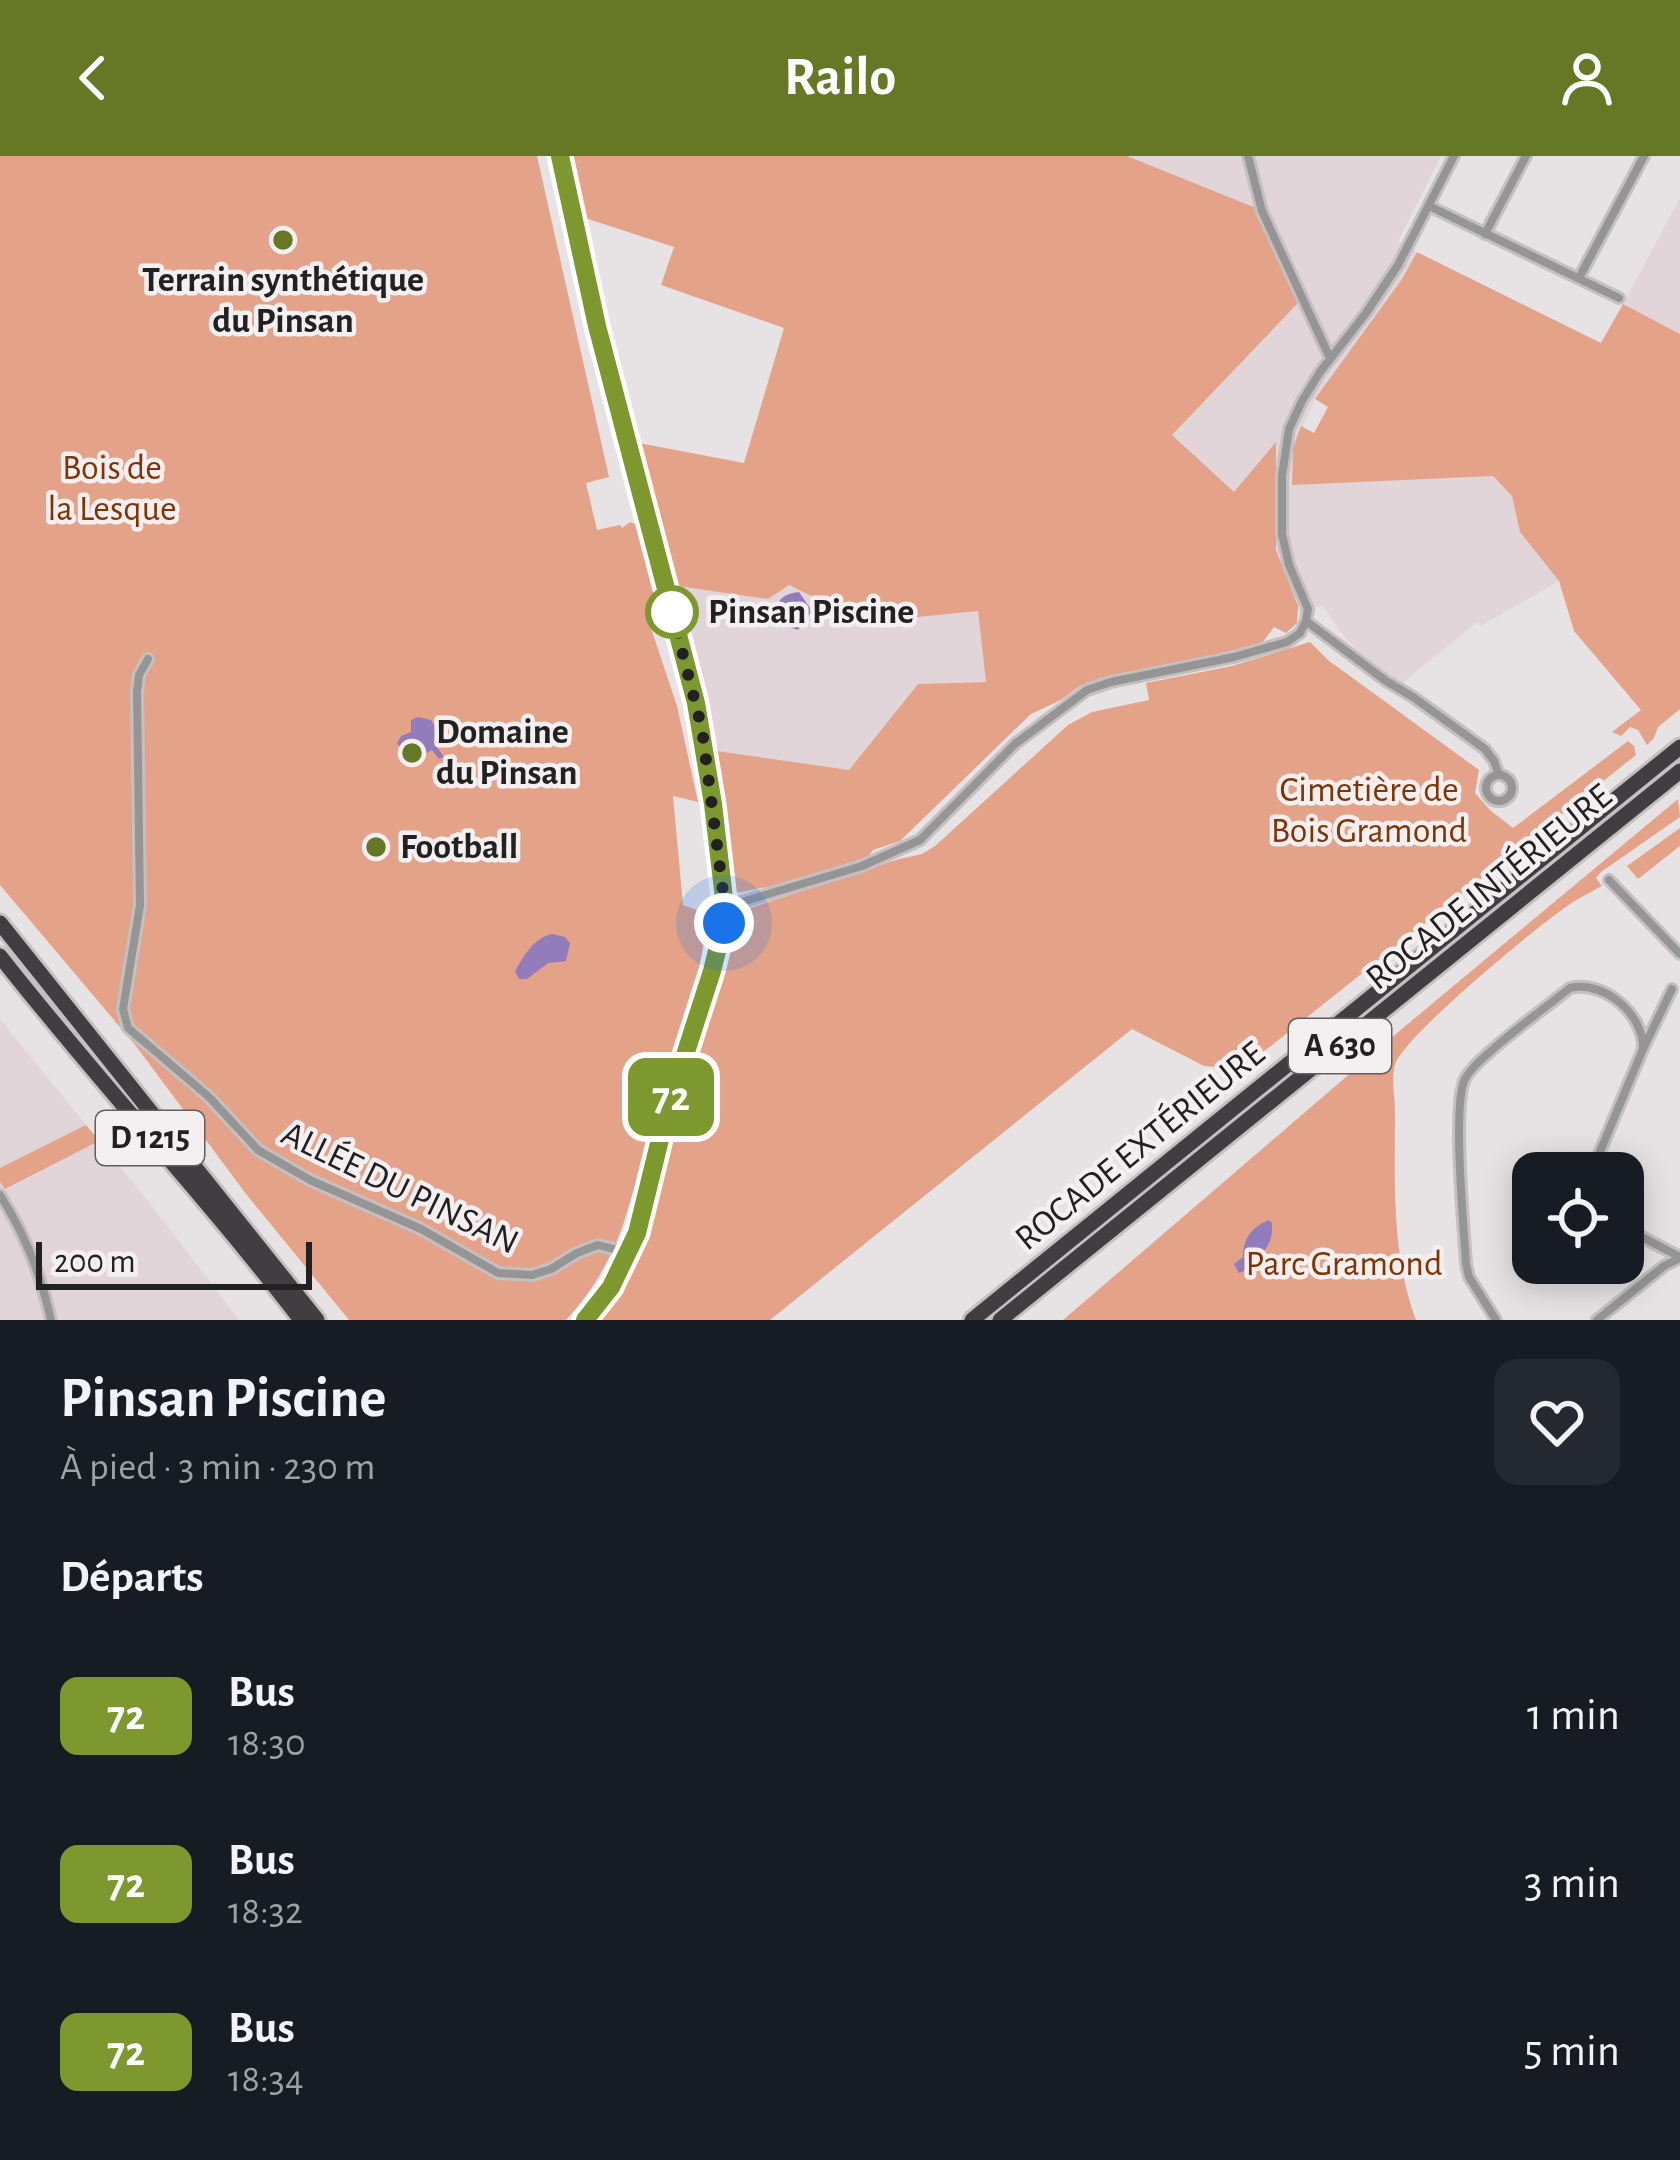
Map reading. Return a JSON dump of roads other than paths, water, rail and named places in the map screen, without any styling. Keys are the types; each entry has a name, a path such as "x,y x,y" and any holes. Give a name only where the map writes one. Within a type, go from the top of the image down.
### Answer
{"highway":[{"name":"ROCADE EXTÉRIEURE","path":"972,1320 1680,746"},
{"name":"ROCADE INTÉRIEURE","path":"1000,1320 1680,771"},
{"name":"D 1215","path":"0,923 317,1320"},
{"name":"D 1215","path":"0,956 301,1320"}],"street":[{"path":"560,156 597,326 699,716 725,907 712,971 676,1077 629,1253 611,1287 585,1320"},
{"path":"1248,156 1262,211 1330,358"},
{"path":"725,907 862,866 920,840 1015,744 1088,690 1287,642 1300,633 1308,609 1283,544 1283,455 1294,417 1330,358 1383,290 1454,156"},
{"path":"1485,234 1526,156"},
{"path":"1579,278 1644,156"},
{"path":"1429,206 1619,298"},
{"path":"1306,621 1485,749 1499,775"},
{"name":"ALLÉE DU PINSAN","path":"148,659 136,692 140,905 123,1009 128,1028 209,1097 258,1150 310,1180 421,1228 498,1273 532,1275 590,1246 629,1253"},
{"path":"1609,880 1680,955"},
{"path":"1496,1320 1466,1264 1460,1108 1464,1079 1485,1057 1577,986 1606,993 1634,1018 1643,1036 1643,1049"},
{"path":"1600,1152 1672,989"},
{"path":"0,1195 35,1262 51,1320"},
{"path":"1644,1238 1680,1257"},
{"path":"1597,1320 1680,1257"}],"place":[{"name":"Terrain synthétique du Pinsan","path":"283,240"},
{"name":"Pinsan Piscine","path":"672,612"},
{"name":"Domaine du Pinsan","path":"412,753"},
{"name":"Football","path":"376,847"}],"park label":[{"name":"Bois de la Lesque","path":"112,488"},
{"name":"Cimetière de Bois Gramond","path":"1369,810"},
{"name":"Parc Gramond","path":"1344,1264"}]}
